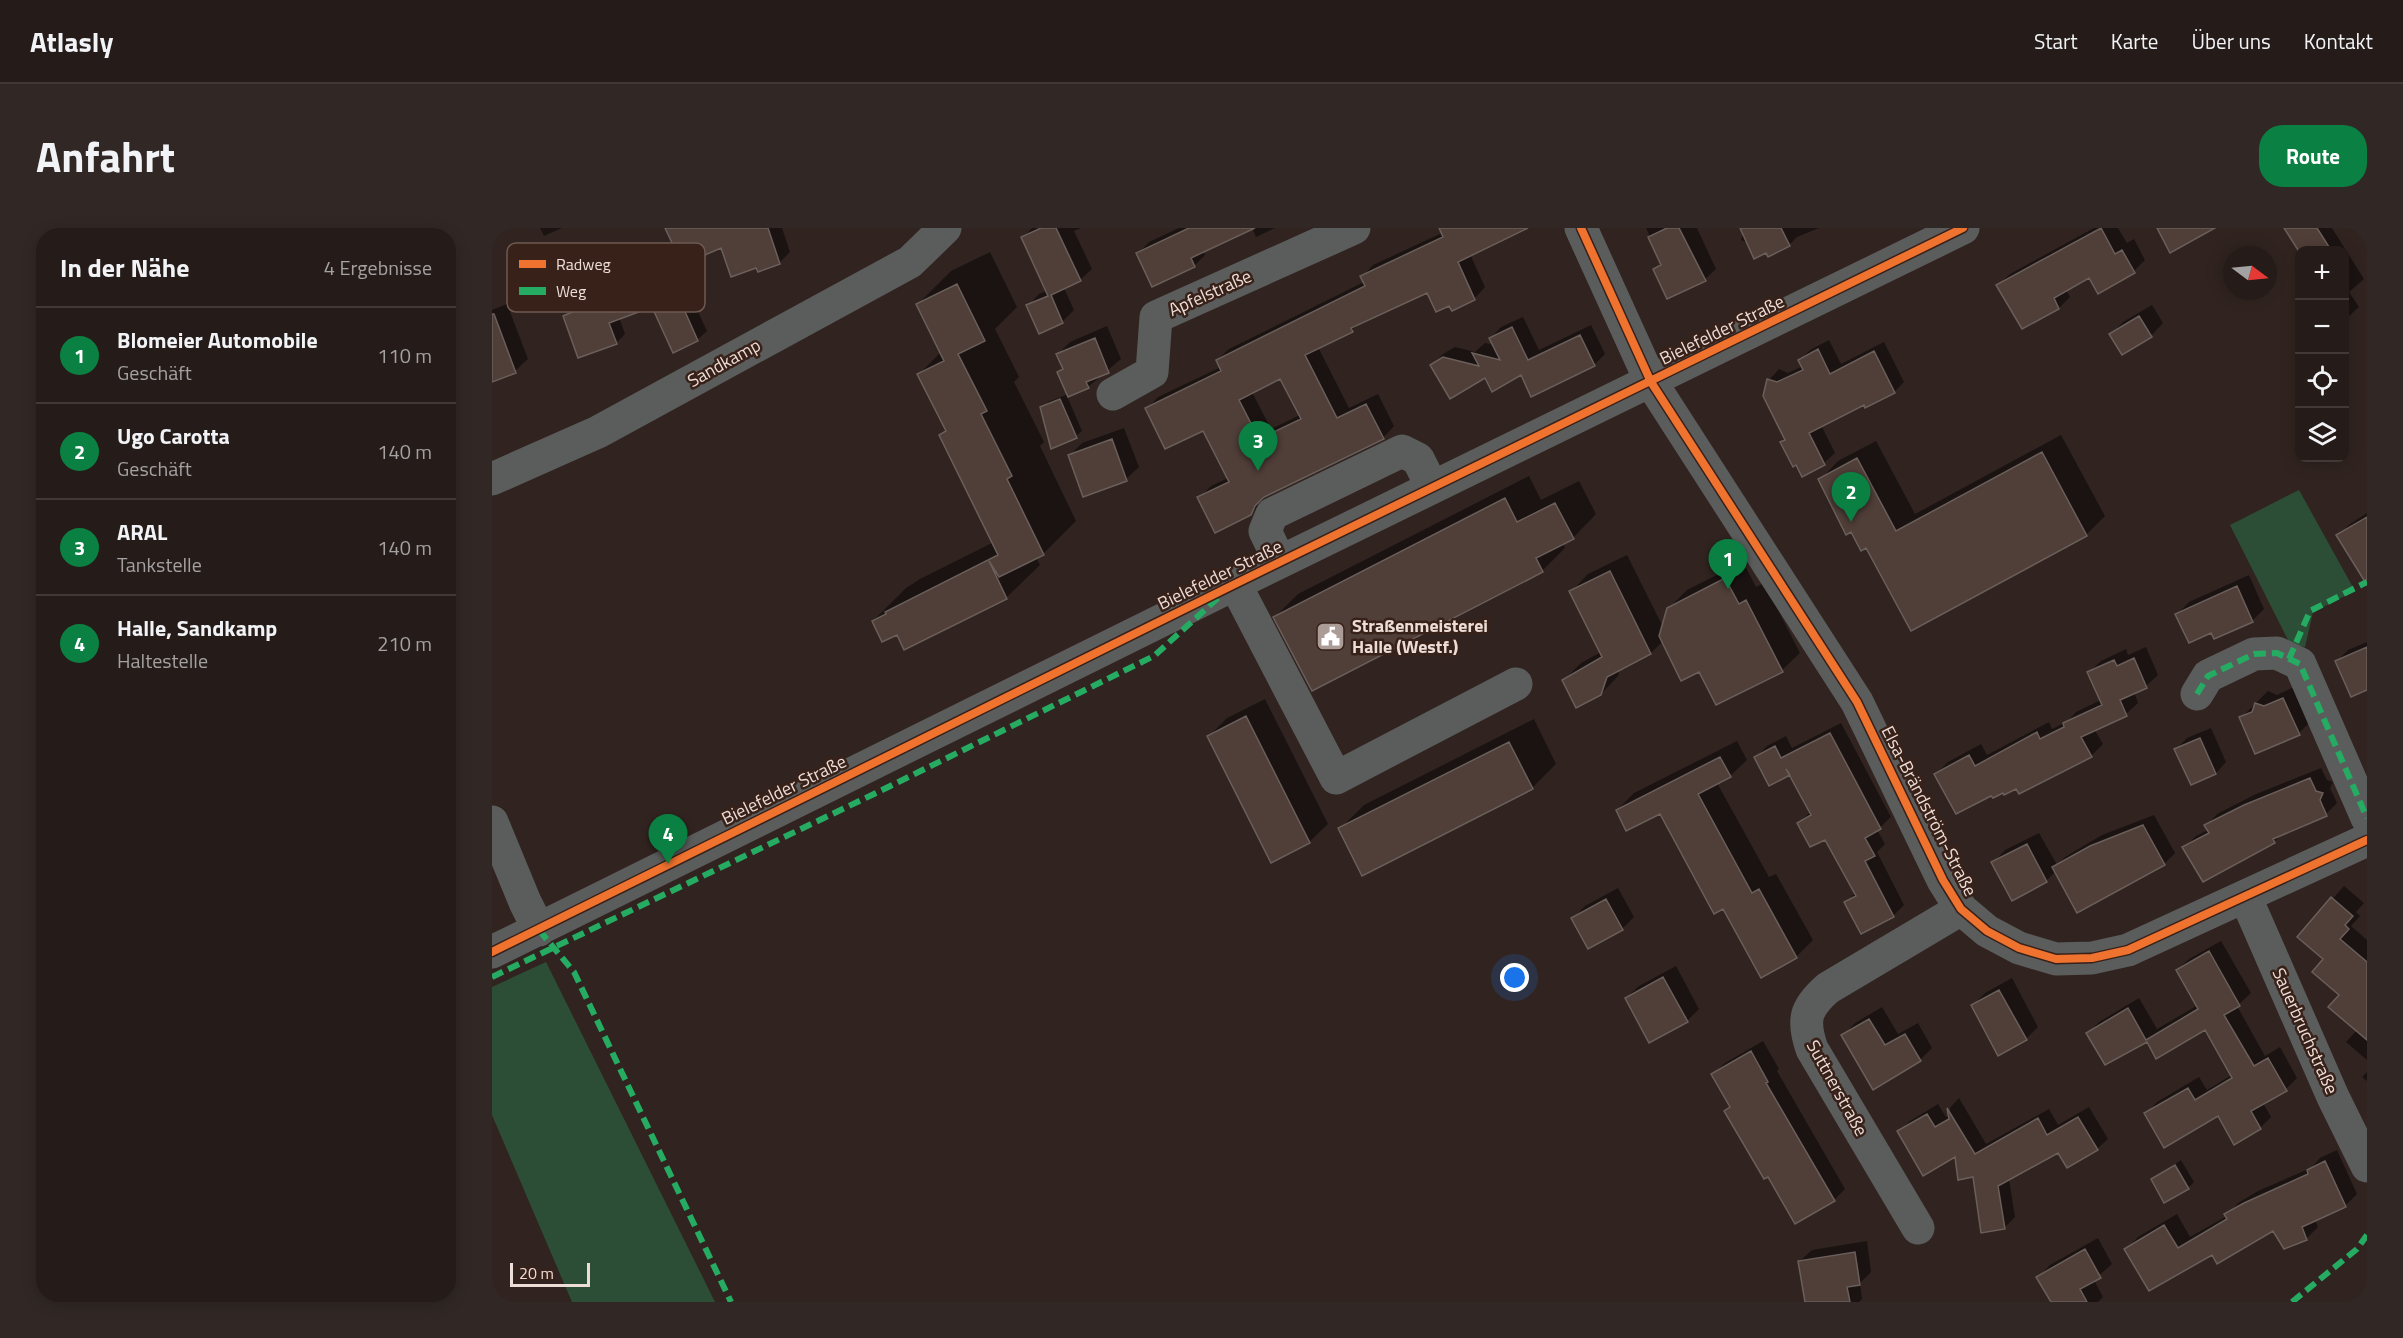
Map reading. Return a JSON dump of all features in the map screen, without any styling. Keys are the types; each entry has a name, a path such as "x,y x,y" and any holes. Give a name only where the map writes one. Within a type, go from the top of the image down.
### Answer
{"street":[{"name":"Sandkamp","path":"492,479 598,432 910,261 945,228"},
{"name":"Apfelstraße","path":"1113,394 1152,372 1156,317 1354,228"},
{"name":"Elsa-Brändström-Straße","path":"1581,228 1651,382 1857,702 1943,880 1961,909 1987,931 2019,948 2056,959 2092,958 2128,950 2367,840"},
{"name":"Bielefelder Straße","path":"492,952 1432,487 1964,228"},
{"path":"1280,562 1265,531 1272,514 1402,451 1418,459 1432,487"},
{"path":"1235,584 1336,778 1516,684"},
{"path":"2197,694 2208,676 2254,654 2277,653 2300,664 2367,818"},
{"path":"492,822 539,930"},
{"name":"Sauerbruchstraße","path":"2245,896 2367,1166"},
{"name":"Suttnerstraße","path":"1918,1228 1812,1049 1806,1032 1806,1014 1815,999 1828,988 1961,909"}],"green space":[{"path":"2299,490 2355,591 2313,612 2305,647 2290,644 2230,525"},
{"path":"546,962 715,1302 572,1302 492,1115 492,987"}],"building":[{"path":"665,228 768,228 780,264 758,272 756,268 731,277 721,248 705,255 705,243 672,243"},
{"path":"1041,228 1056,228 1081,281 1051,295 1063,323 1039,334 1026,305 1048,296 1021,237"},
{"path":"1189,228 1255,228 1191,258 1195,267 1152,287 1136,253"},
{"path":"1439,228 1528,228 1458,262 1475,300 1452,311 1449,306 1436,312 1427,293 1351,328 1353,332 1305,355 1337,418 1366,404 1384,439 1264,497 1255,506 1251,515 1215,533 1197,497 1229,482 1203,431 1165,449 1145,408 1221,371 1216,360 1365,286 1360,276 1443,237","holes":["1280,379 1301,419 1259,439 1239,400"]},
{"path":"1667,228 1679,228 1706,281 1667,299 1653,269 1661,265 1648,237"},
{"path":"1740,228 1781,228 1790,246 1768,257 1766,253 1754,259"},
{"path":"2101,228 2115,254 2122,250 2135,273 2098,294 2089,278 2054,298 2059,309 2022,329 1996,285"},
{"path":"2157,228 2215,228 2170,253"},
{"path":"2284,228 2317,228 2328,246 2295,246"},
{"path":"957,284 985,341 958,354 987,411 981,414 1012,476 1007,479 1044,555 999,577 989,561 1007,599 904,650 897,635 882,642 872,621 886,614 885,612 998,555 939,435 946,431 917,374 944,361 916,304"},
{"path":"572,312 639,312 609,323 617,344 578,358 563,316"},
{"path":"654,312 685,312 698,341 673,353"},
{"path":"492,314 494,314 516,373 492,382"},
{"path":"2139,316 2152,337 2122,355 2109,334"},
{"path":"1512,327 1528,360 1580,335 1595,366 1531,397 1521,375 1492,392 1485,378 1450,399 1430,365 1443,357 1479,366 1472,353 1500,360 1489,338"},
{"path":"1095,338 1109,373 1086,382 1089,388 1068,397 1057,372 1063,369 1056,354"},
{"path":"1818,349 1830,374 1874,351 1895,393 1865,408 1864,405 1809,433 1825,465 1802,477 1796,465 1793,467 1780,442 1785,440 1763,396 1767,379 1777,382 1803,370 1798,360"},
{"path":"1060,399 1077,438 1051,449 1040,407"},
{"path":"1112,439 1127,481 1083,497 1068,455"},
{"path":"2042,452 2087,536 1911,631 1866,548 1861,551 1851,532 1846,535 1818,479 1857,458 1896,531"},
{"path":"1505,498 1517,522 1555,503 1574,539 1536,558 1543,572 1312,691 1273,617"},
{"path":"2367,517 2367,585 2336,535"},
{"path":"1610,571 1651,654 1607,677 1601,695 1576,708 1562,680 1602,657 1569,591"},
{"path":"1725,578 1739,604 1746,600 1783,672 1716,705 1699,672 1681,681 1659,636 1667,608"},
{"path":"2237,586 2253,622 2214,639 2211,633 2189,643 2175,614"},
{"path":"2367,647 2367,690 2351,697 2335,661"},
{"path":"2134,658 2147,688 2120,700 2127,716 2081,737 2092,757 2019,794 2016,789 2004,795 2003,793 1993,798 1991,796 1956,814 1934,774 1969,755 1975,766 2037,732 2040,739 2064,727 2063,723 2102,705 2087,672 2114,660 2117,666"},
{"path":"2283,698 2300,735 2255,754 2239,717 2252,712 2255,703 2264,706"},
{"path":"1246,716 1310,843 1271,863 1207,736"},
{"path":"1830,733 1881,829 1865,838 1875,856 1865,861 1894,917 1861,934 1844,902 1856,896 1825,840 1810,847 1797,823 1811,815 1789,775 1769,786 1754,757 1775,746 1781,758"},
{"path":"2200,738 2216,774 2191,785 2174,749"},
{"path":"1509,742 1533,789 1362,876 1338,828"},
{"path":"1720,757 1731,777 1698,794 1752,893 1759,889 1797,958 1761,978 1723,909 1714,914 1660,814 1626,831 1616,810"},
{"path":"2310,778 2316,791 2323,793 2320,800 2327,816 2273,839 2275,843 2203,882 2182,847 2209,833 2204,825 2244,805"},
{"path":"2143,825 2165,865 2077,913 2052,867 2090,846"},
{"path":"2027,844 2047,882 2012,901 1991,862"},
{"path":"2331,897 2353,916 2345,925 2349,929 2340,939 2367,962 2367,1040 2328,1007 2339,995 2312,972 2323,959 2297,937"},
{"path":"1606,899 1623,930 1588,949 1571,918"},
{"path":"2209,951 2240,1006 2224,1015 2254,1066 2268,1058 2287,1091 2251,1111 2261,1129 2234,1145 2218,1116 2164,1148 2144,1113 2188,1088 2195,1100 2232,1078 2205,1030 2156,1059 2147,1042 2105,1065 2086,1033 2128,1008 2146,1040 2198,1009 2176,970"},
{"path":"1663,977 1688,1022 1649,1043 1625,998"},
{"path":"1999,990 2027,1040 1998,1056 1971,1005"},
{"path":"1869,1019 1885,1045 1905,1034 1921,1061 1873,1090 1841,1035"},
{"path":"1751,1051 1768,1082 1766,1083 1835,1201 1795,1224 1768,1177 1764,1179 1724,1111 1730,1107 1711,1074"},
{"path":"1947,1108 1975,1154 2038,1118 2047,1135 2078,1117 2098,1150 2067,1168 2058,1153 1998,1186 2005,1229 1981,1233 1973,1177 1958,1180 1955,1157 1923,1176 1897,1131 1927,1114 1935,1127 1949,1119"},
{"path":"2325,1161 2346,1207 2302,1227 2307,1240 2284,1249 2273,1231 2217,1264 2212,1255 2149,1291 2124,1249 2164,1225 2178,1248 2227,1219 2224,1214 2308,1174 2307,1170"},
{"path":"2175,1165 2189,1189 2164,1203 2151,1179"},
{"path":"2085,1249 2101,1278 2080,1289 2087,1302 2051,1302 2036,1277"},
{"path":"1855,1252 1860,1285 1847,1287 1850,1302 1805,1302 1798,1261"}],"marked path":[{"path":"2289,659 2310,611 2367,582"},
{"path":"492,977 874,794 1154,656 1218,598"},
{"path":"2197,694 2208,676 2254,654 2277,653 2300,664 2367,818"},
{"path":"539,930 574,972 731,1302"},
{"path":"2292,1302 2357,1249 2367,1235"}],"cycle path":[{"path":"1581,228 1651,382 1857,702 1943,880 1961,909 1987,931 2019,948 2056,959 2092,958 2128,950 2367,840"},
{"path":"492,952 1235,584 1963,228"}],"place":[{"name":"ARAL","path":"1258,471"},
{"name":"Ugo Carotta","path":"1851,522"},
{"name":"Blomeier Automobile","path":"1728,589"},
{"name":"Straßenmeisterei Halle (Westf.)","path":"1331,636"},
{"name":"Halle, Sandkamp","path":"668,864"}]}
